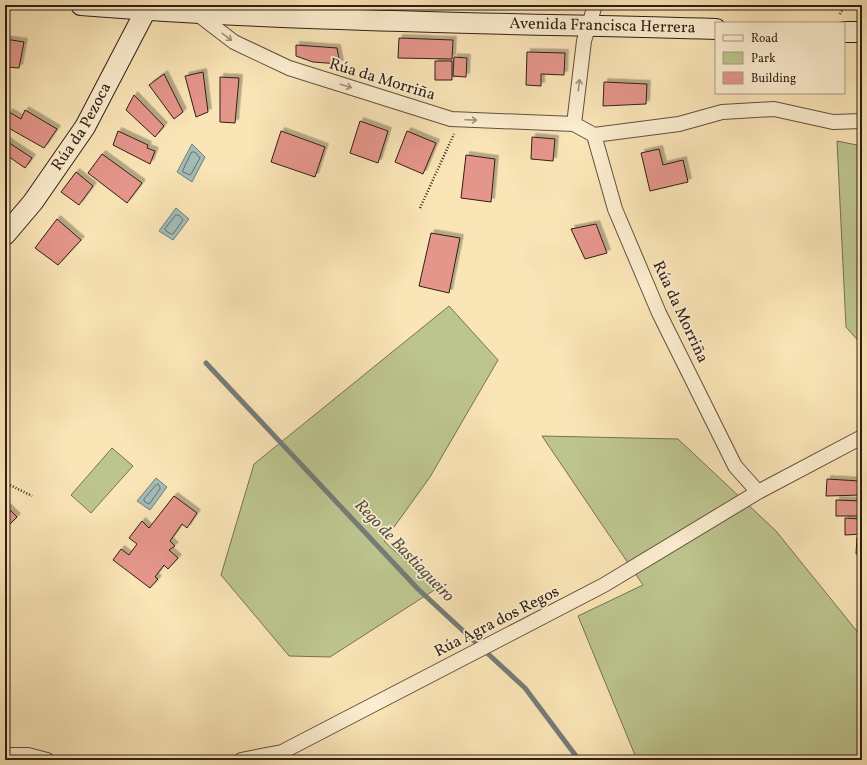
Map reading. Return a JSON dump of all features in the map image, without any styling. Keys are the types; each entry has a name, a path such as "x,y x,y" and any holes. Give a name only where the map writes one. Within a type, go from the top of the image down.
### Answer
{"street":[{"name":"Avenida Francisca Herrera","path":"80,5 293,18 715,29"},
{"path":"574,124 584,41 595,5"},
{"name":"Rúa da Pezoca","path":"5,235 33,202 85,127 146,10"},
{"name":"Rúa da Morriña","path":"196,13 234,42 289,68 451,119 574,124 594,135 615,209 659,313 735,466 758,492"},
{"path":"845,32 862,32"},
{"path":"594,135 679,124 722,112 774,109 833,122 862,121"},
{"name":"Rúa Agra dos Regos","path":"241,760 282,752 303,742 604,585 758,492 862,437"},
{"path":"5,754 28,755 47,760"}],"path":[{"path":"420,208 461,119"},
{"path":"5,482 32,496"}],"green space":[{"path":"837,141 862,146 862,345 846,327"},
{"path":"449,306 498,360 430,477 384,541 436,589 330,657 289,656 221,575 254,464"},
{"path":"542,436 678,439 776,531 860,635 862,640 862,760 637,760 578,616 643,585"},
{"path":"112,448 133,466 91,513 71,495"}],"water":[{"path":"192,144 205,157 192,182 177,172"},
{"path":"176,208 189,219 173,240 159,231"},
{"path":"156,478 167,487 150,510 137,501"}],"building":[{"path":"399,38 453,40 452,59 398,58"},
{"path":"5,39 24,42 19,68 5,67"},
{"path":"296,45 337,48 340,64 313,62 296,56"},
{"path":"527,52 565,53 564,75 541,74 541,86 526,85"},
{"path":"454,57 467,58 466,77 453,76"},
{"path":"435,61 452,61 452,80 435,80"},
{"path":"203,72 208,112 196,117 185,76"},
{"path":"164,74 183,112 174,119 149,85"},
{"path":"220,77 239,78 235,123 220,122"},
{"path":"604,82 647,84 646,104 603,106"},
{"path":"134,95 164,126 155,137 126,110"},
{"path":"25,110 57,129 44,148 5,126 5,120 9,112 21,119"},
{"path":"360,121 388,131 378,163 350,153"},
{"path":"118,131 148,145 147,148 155,151 150,164 113,145"},
{"path":"281,131 325,147 315,177 271,162"},
{"path":"407,131 436,143 423,174 395,162"},
{"path":"532,137 555,139 553,161 531,159"},
{"path":"5,140 32,158 25,168 5,154"},
{"path":"659,149 663,165 683,160 688,182 650,191 641,153"},
{"path":"102,154 142,183 127,203 88,173"},
{"path":"466,155 495,159 491,202 461,198"},
{"path":"76,172 93,186 79,205 61,192"},
{"path":"57,219 81,240 58,265 35,248"},
{"path":"596,224 607,253 585,259 571,229"},
{"path":"431,233 460,238 449,293 419,286"},
{"path":"827,479 860,481 859,486 862,486 862,495 826,496"},
{"path":"174,496 197,513 187,528 182,524 170,541 175,546 169,550 178,558 168,569 164,565 155,577 158,579 150,588 113,560 121,549 129,555 137,544 129,538 142,521 149,528"},
{"path":"836,500 862,501 862,516 836,516"},
{"path":"5,505 17,517 5,529"},
{"path":"845,518 862,519 862,534 845,535"},
{"path":"857,537 862,537 862,554 856,554"}],"waterway":[{"name":"Rego de Bastiagueiro","path":"206,363 418,589 525,688 579,760"}]}
